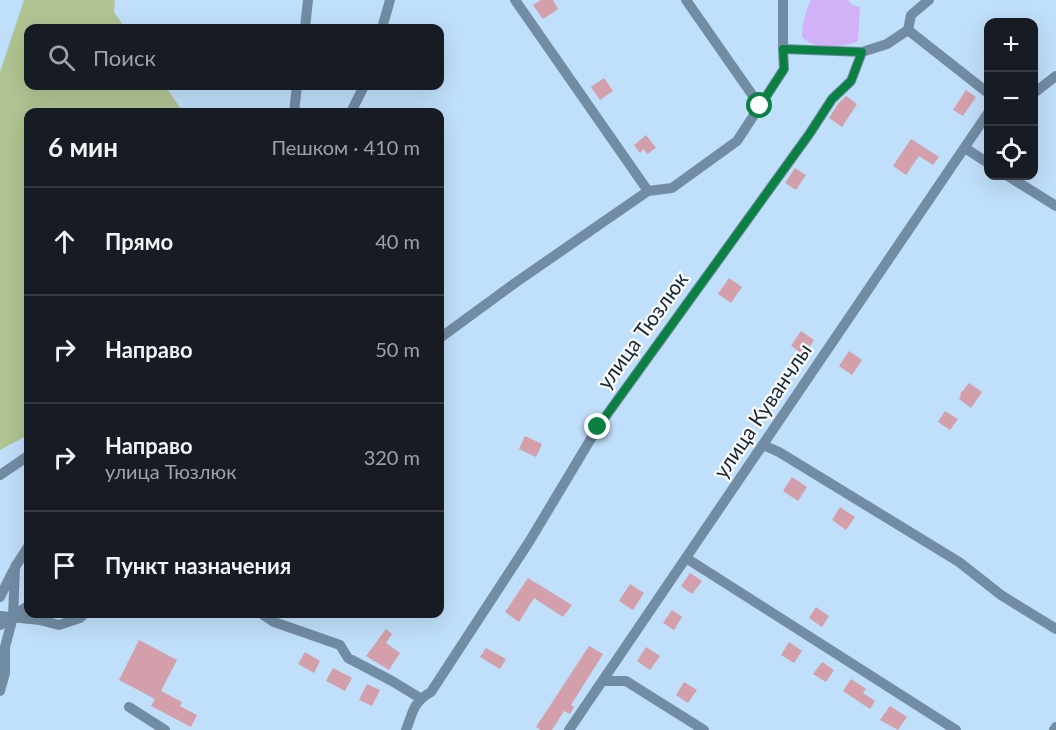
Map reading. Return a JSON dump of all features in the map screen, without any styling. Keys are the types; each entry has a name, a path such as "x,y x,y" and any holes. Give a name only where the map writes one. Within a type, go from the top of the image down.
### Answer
{"street":[{"path":"305,24 308,0"},
{"path":"383,24 390,0"},
{"path":"515,0 648,191"},
{"path":"686,0 760,106"},
{"path":"444,335 648,191 672,188 737,141 784,69 783,0"},
{"path":"783,49 862,52 886,44 908,30 911,15 929,0"},
{"path":"908,30 984,90"},
{"name":"улица Тюзлюк","path":"406,730 416,704 420,698 431,692 529,542 598,427 810,133 832,99 851,81 862,52"},
{"path":"1038,90 1056,76"},
{"path":"294,108 297,90"},
{"path":"353,108 362,90"},
{"name":"улица Куванчлы","path":"569,730 984,119"},
{"path":"965,148 984,160"},
{"path":"1014,180 1056,206"},
{"path":"763,445 779,452 959,562 1001,595 1056,629"},
{"path":"0,475 24,459"},
{"path":"0,597 24,553"},
{"path":"686,558 956,730"},
{"path":"0,691 6,673 3,643 13,616 15,567"},
{"path":"0,625 24,609"},
{"path":"0,616 13,616 59,625 80,618"},
{"path":"268,618 340,645 348,658 420,698"},
{"path":"603,681 626,681 704,730"},
{"path":"129,707 165,730"}],"green space":[{"path":"24,0 115,0 114,12 122,24 24,24 24,90 168,90 180,108 24,108 24,437 0,450 0,72"}],"shaded area":[{"path":"811,0 848,0 852,5 860,7 858,41 845,45 821,46 802,37 804,18"}],"building":[{"path":"541,0 553,0 558,9 543,19 533,5"},
{"path":"604,78 613,91 600,100 591,87"},
{"path":"966,90 976,97 963,116 953,110"},
{"path":"846,96 857,104 842,127 829,118"},
{"path":"646,135 656,148 647,154 644,149 640,153 634,145"},
{"path":"911,139 939,157 933,165 919,156 906,175 893,166"},
{"path":"795,168 806,175 796,190 785,183"},
{"path":"729,278 742,287 731,303 718,294"},
{"path":"801,331 814,340 804,355 791,346"},
{"path":"849,351 862,360 852,375 839,366"},
{"path":"969,383 982,392 971,408 959,399 960,394"},
{"path":"945,411 958,419 950,430 938,422"},
{"path":"525,436 542,444 536,457 519,449"},
{"path":"792,477 807,487 798,501 783,491"},
{"path":"840,507 855,517 846,530 832,520"},
{"path":"690,573 702,581 692,594 681,586"},
{"path":"528,578 572,605 563,617 534,598 519,622 505,612"},
{"path":"630,584 644,593 633,610 619,601"},
{"path":"816,607 829,616 822,627 809,618"},
{"path":"672,610 682,617 674,630 663,623"},
{"path":"386,629 392,634 386,643 400,653 389,670 366,656"},
{"path":"139,640 177,660 161,691 182,702 180,706 197,715 191,727 151,706 155,699 119,680"},
{"path":"789,642 802,651 794,663 781,655"},
{"path":"589,646 603,654 571,705 574,707 570,714 564,711 552,730 541,730 536,727"},
{"path":"646,647 660,656 650,670 637,661"},
{"path":"486,648 506,659 500,669 480,657"},
{"path":"305,652 320,661 314,673 298,664"},
{"path":"822,662 834,670 826,682 813,674"},
{"path":"333,668 352,678 345,691 326,681"},
{"path":"851,679 866,689 863,693 875,701 870,709 843,691"},
{"path":"684,682 697,690 688,703 676,695"},
{"path":"367,684 380,690 372,706 359,700"},
{"path":"890,706 907,717 898,730 880,720"}],"route":[{"path":"598,427 810,133 832,99 851,81 862,52 783,49 784,69 760,106"}]}
